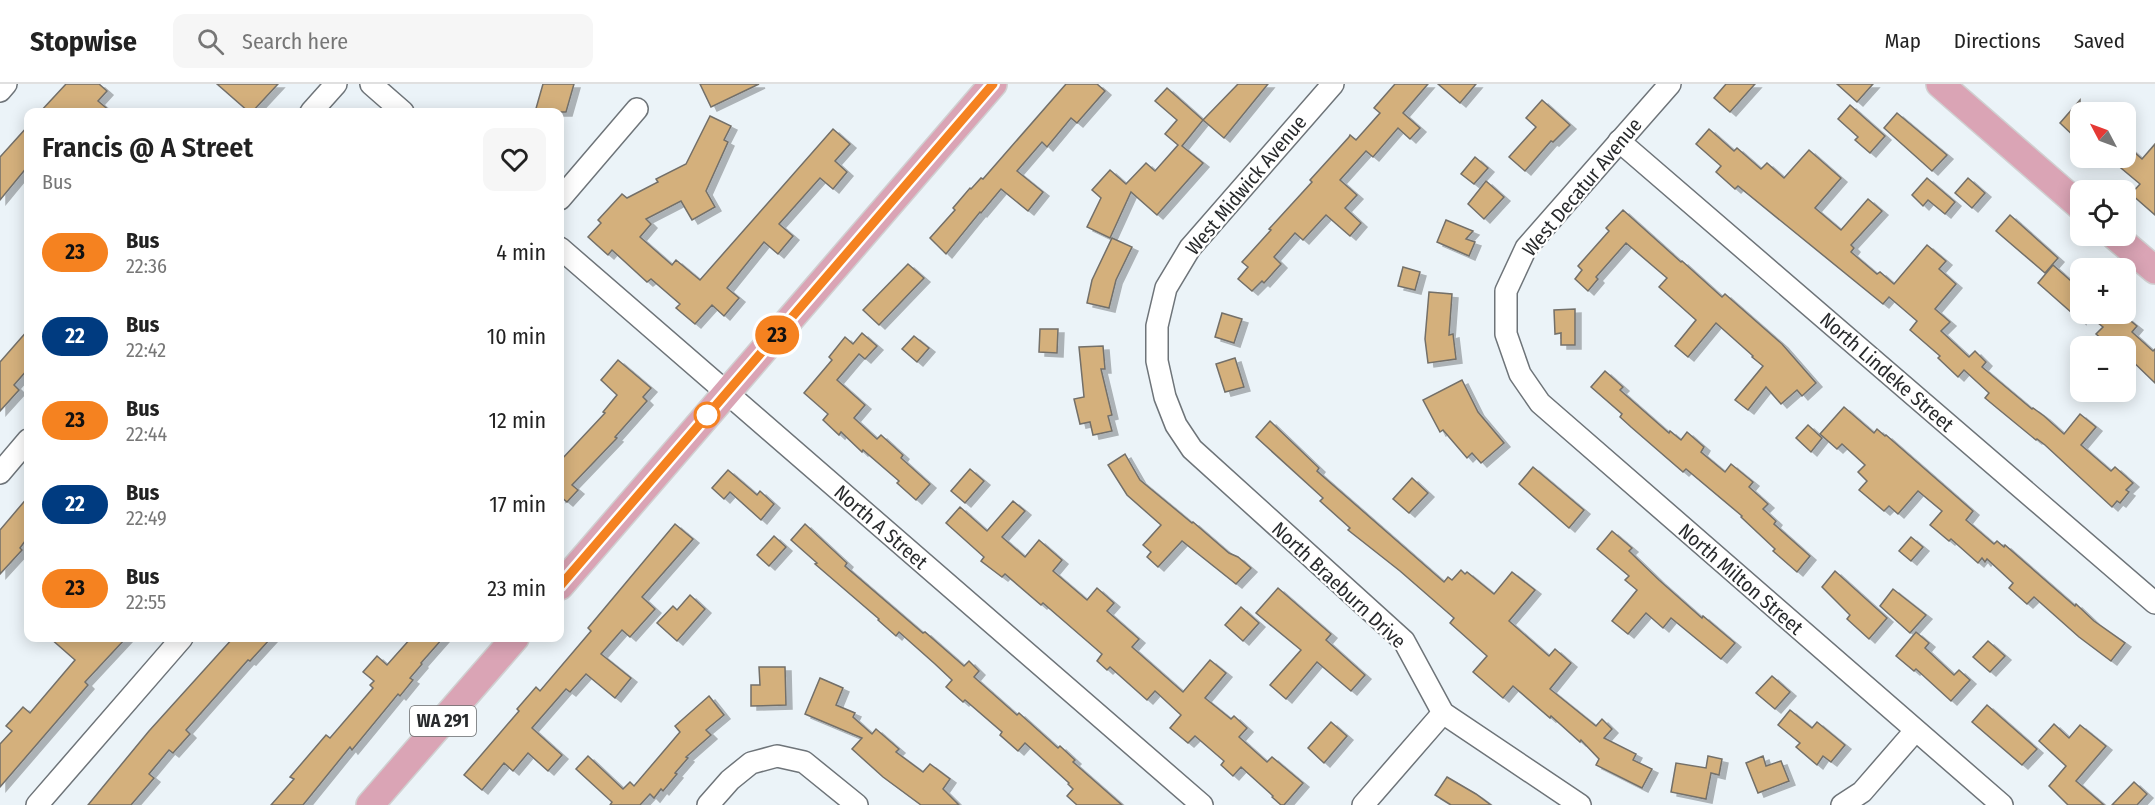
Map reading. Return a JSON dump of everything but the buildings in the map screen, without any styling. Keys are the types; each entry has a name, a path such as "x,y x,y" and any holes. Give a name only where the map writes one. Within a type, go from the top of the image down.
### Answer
{"main road":[{"path":"564,581 993,84"},
{"path":"1940,84 2070,197"},
{"path":"2127,246 2155,270"},
{"name":"WA 291","path":"370,805 512,642"}],"street":[{"path":"0,91 6,84"},
{"path":"315,108 336,84"},
{"path":"371,84 398,108"},
{"name":"West Midwick Avenue","path":"1157,361 1157,326 1166,288 1190,248 1333,84"},
{"name":"West Decatur Avenue","path":"1506,334 1506,291 1526,248 1670,84"},
{"path":"564,194 637,109"},
{"name":"North Lindeke Street","path":"1619,141 2155,603"},
{"name":"North A Street","path":"564,251 1202,805"},
{"name":"North Milton Street","path":"1506,334 1520,374 1540,403 2002,805"},
{"name":"North Braeburn Drive","path":"1157,361 1165,397 1176,425 1192,449 1404,641 1443,714 1581,805"},
{"path":"0,473 24,445"},
{"path":"38,805 179,642"},
{"path":"1363,805 1443,714"},
{"path":"1842,805 1862,792 1915,731"},
{"path":"708,805 730,780 751,763 777,756 804,762 857,805"}],"bus line":[{"name":"23","path":"564,581 993,84"}]}
